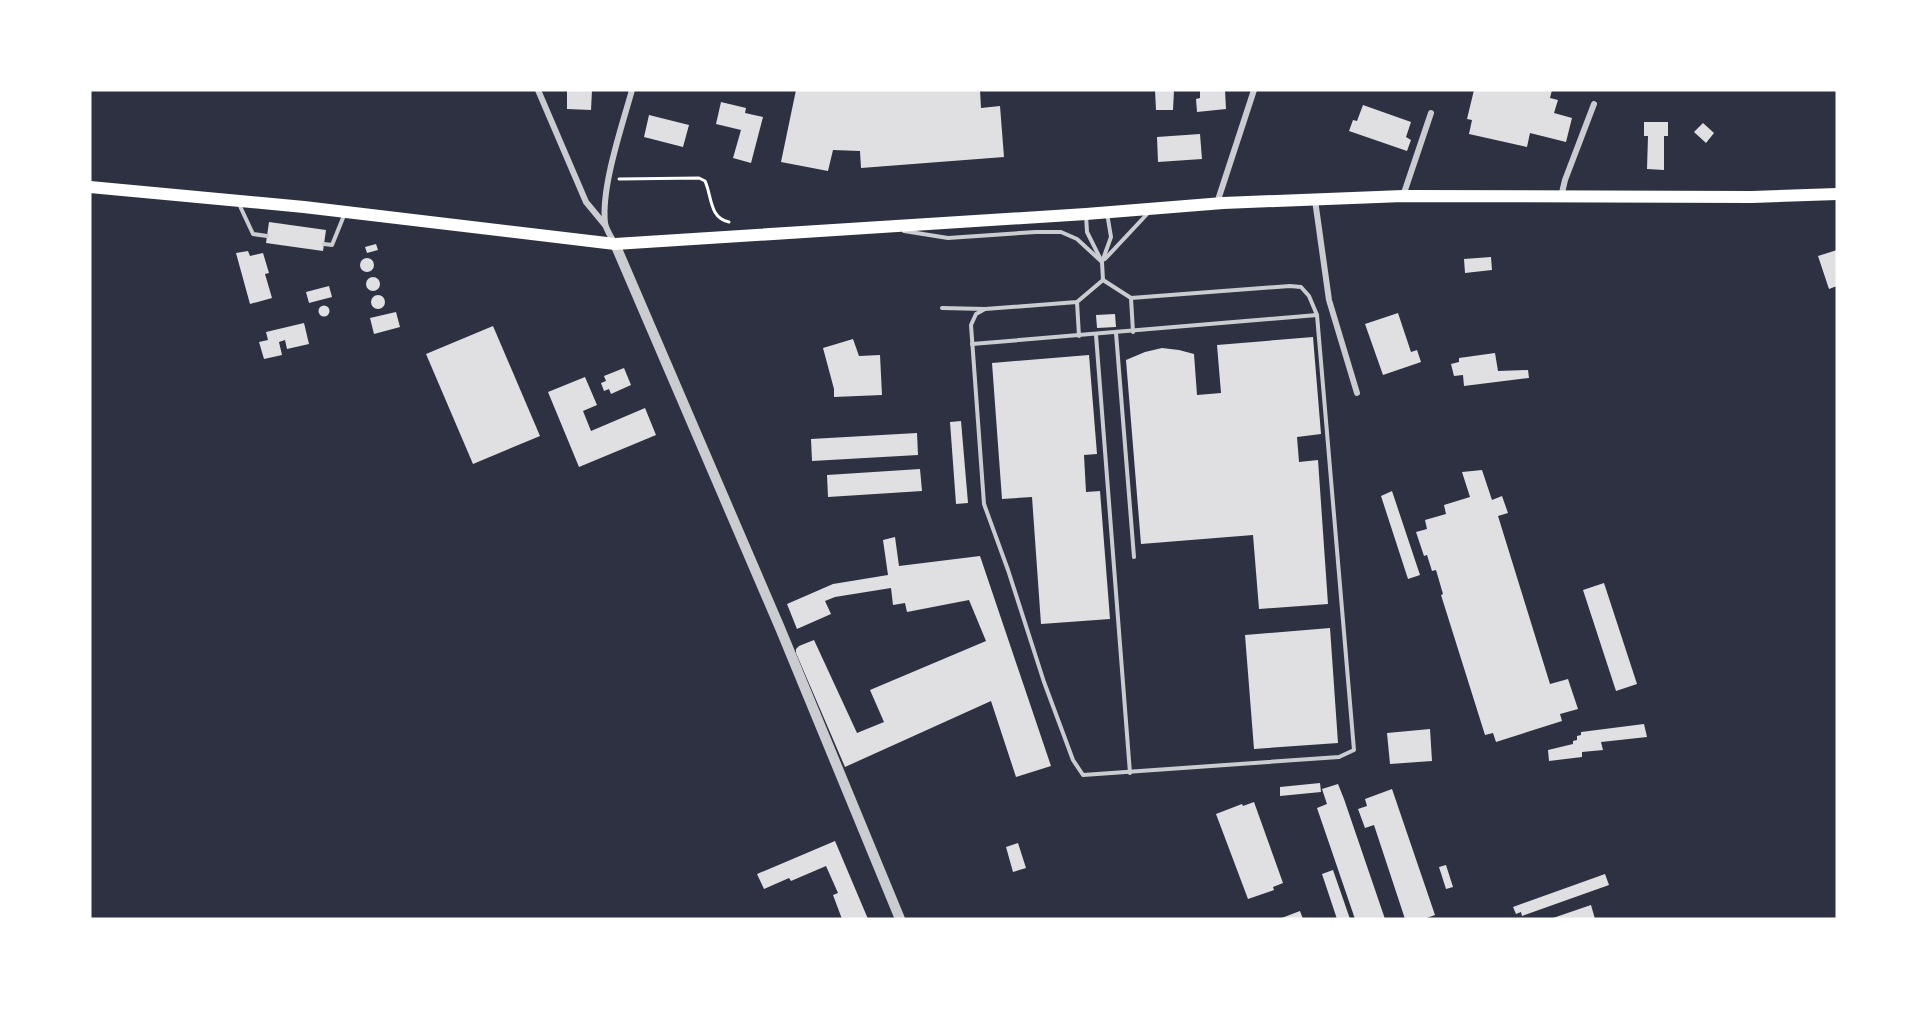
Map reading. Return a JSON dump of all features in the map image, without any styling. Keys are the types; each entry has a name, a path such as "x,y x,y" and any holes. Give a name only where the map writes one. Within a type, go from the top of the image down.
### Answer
{"main road":[{"path":"90,187 237,200 615,244 881,228 1217,203 1403,196 1752,197 1837,194"}],"street":[{"path":"538,90 586,202 605,225 615,244 780,628 900,919"},
{"path":"605,225 609,179 632,90"},
{"path":"1217,203 1254,90"},
{"path":"1560,197 1564,180 1594,104"},
{"path":"1403,196 1431,113"},
{"path":"1315,200 1329,300 1357,393"}],"lane":[{"path":"237,200 253,234 267,236"},
{"path":"1102,262 1152,209"},
{"path":"324,244 332,245 345,212"},
{"path":"1103,280 1102,262 1111,237 1107,212"},
{"path":"1086,214 1087,232 1102,262"},
{"path":"881,228 948,238 1061,232 1077,238 1102,262"},
{"path":"985,309 976,314 971,325 984,504 1044,681 1073,760 1083,776 1340,757 1354,750 1317,315 1309,296 1300,287 1290,286 1131,298 1103,280"},
{"path":"942,308 985,309 1077,302 1103,280"},
{"path":"1131,298 1133,332"},
{"path":"1077,302 1079,336"},
{"path":"972,344 1317,315"},
{"path":"1116,333 1134,556"},
{"path":"1096,335 1130,773"}],"path":[{"path":"609,179 699,178 707,185 714,214 720,219 732,222"}],"building":[{"path":"567,90 592,90 591,110 567,109"},
{"path":"796,90 980,90 981,108 1000,106 1004,157 861,168 860,151 833,150 828,171 781,162"},
{"path":"1155,90 1174,90 1173,110 1156,110"},
{"path":"1200,90 1225,90 1226,109 1197,112 1196,99 1200,98"},
{"path":"1474,90 1552,90 1550,98 1558,100 1554,113 1572,118 1566,142 1530,133 1527,147 1469,134 1472,120 1467,119"},
{"path":"721,102 746,108 745,113 763,117 751,163 733,158 741,130 716,124"},
{"path":"1363,105 1411,122 1406,137 1411,140 1407,151 1349,131 1353,120 1357,121"},
{"path":"649,115 689,125 683,147 644,137"},
{"path":"1644,122 1668,122 1668,136 1664,136 1664,170 1647,169 1648,136 1644,136"},
{"path":"1703,123 1714,133 1706,143 1694,132"},
{"path":"1200,134 1202,159 1158,162 1157,137"},
{"path":"269,222 326,230 323,251 266,243"},
{"path":"376,244 378,250 367,253 365,247"},
{"path":"1837,250 1837,286 1829,289 1818,256"},
{"path":"248,251 250,256 263,253 269,273 265,274 272,298 250,304 236,253"},
{"path":"1491,257 1492,270 1465,273 1464,259"},
{"path":"364,258 370,258 374,265 370,272 364,272 360,268 360,262"},
{"path":"373,277 378,279 380,284 378,289 373,291 368,289 366,284 368,279"},
{"path":"329,286 332,297 309,303 306,292"},
{"path":"378,295 383,297 385,302 383,307 378,309 373,307 371,302 373,297"},
{"path":"324,306 328,307 328,315 324,316 320,315 319,311 320,307"},
{"path":"396,312 400,327 374,334 370,318"},
{"path":"1398,313 1411,352 1417,350 1421,362 1383,375 1365,324"},
{"path":"1115,314 1116,327 1097,328 1096,315"},
{"path":"304,323 309,344 287,349 285,340 279,342 282,355 264,359 259,342 268,340 266,332"},
{"path":"493,326 540,436 473,464 426,354"},
{"path":"1313,337 1321,434 1297,437 1299,462 1318,460 1328,604 1259,609 1253,535 1141,544 1126,360 1162,348 1194,354 1197,395 1221,393 1217,345"},
{"path":"853,339 859,356 880,355 882,395 834,397 823,348"},
{"path":"1495,353 1498,371 1528,370 1529,378 1464,386 1463,375 1454,376 1451,364 1459,362 1459,358"},
{"path":"1089,355 1097,454 1084,455 1086,492 1100,491 1110,619 1041,624 1032,497 1002,499 992,363"},
{"path":"624,368 631,385 611,394 609,389 604,391 601,383 606,381 604,376"},
{"path":"585,377 597,405 583,411 591,431 645,408 656,435 579,467 548,392"},
{"path":"961,421 968,503 956,504 950,422"},
{"path":"917,433 918,455 812,461 811,439"},
{"path":"920,469 922,491 828,497 827,475"},
{"path":"1482,470 1492,500 1502,496 1508,513 1498,516 1550,684 1568,679 1578,709 1560,714 1562,721 1496,742 1493,733 1485,735 1441,595 1443,594 1436,570 1432,571 1427,555 1424,556 1416,532 1427,529 1425,520 1446,514 1444,505 1470,497 1462,472"},
{"path":"1392,491 1420,575 1408,579 1381,496"},
{"path":"895,537 899,566 980,556 1051,766 1016,777 991,701 845,767 796,653 799,646 814,640 857,733 884,722 870,690 986,641 969,600 907,612 905,603 893,605 891,588 835,597 825,601 831,614 797,629 787,604 833,584 888,575 883,540"},
{"path":"1604,583 1637,684 1616,691 1583,590"},
{"path":"1330,628 1338,743 1254,749 1245,635"},
{"path":"1644,724 1647,737 1601,742 1603,750 1582,752 1582,757 1549,761 1548,750 1573,744 1581,732"},
{"path":"1430,729 1432,761 1390,764 1387,733"},
{"path":"1320,783 1321,792 1280,796 1280,787"},
{"path":"1338,784 1385,919 1355,919 1317,808 1327,804 1322,789"},
{"path":"1392,789 1435,915 1424,919 1405,919 1374,825 1365,828 1358,809 1367,806 1365,799"},
{"path":"1254,802 1283,883 1273,887 1274,890 1248,899 1216,814"},
{"path":"835,841 868,919 842,919 833,895 838,893 826,866 791,881 789,878 764,889 757,874"},
{"path":"1018,843 1026,868 1013,872 1006,847"},
{"path":"1446,865 1453,887 1446,889 1439,867"},
{"path":"1333,870 1350,919 1337,919 1322,874"},
{"path":"1605,874 1609,885 1522,916 1521,912 1516,914 1513,907"},
{"path":"1591,905 1595,919 1550,919"},
{"path":"1300,911 1303,919 1279,919"}]}
